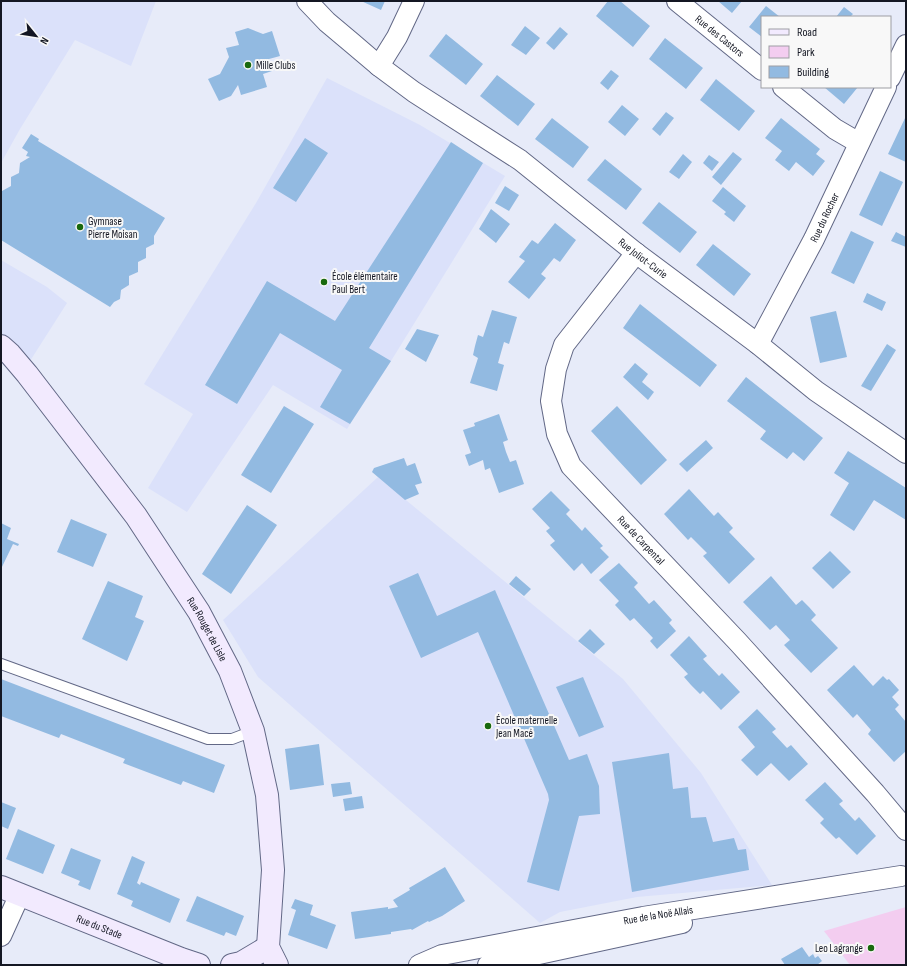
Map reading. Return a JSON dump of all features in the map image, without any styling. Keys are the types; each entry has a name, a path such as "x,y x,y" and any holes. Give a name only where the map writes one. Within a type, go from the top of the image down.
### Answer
{"street":[{"name":"Rue Joliot-Curie","path":"307,1 327,22 379,66 414,92 520,160 636,253 758,344 816,391 906,453"},
{"path":"379,66 397,37 414,1"},
{"name":"Rue des Castors","path":"677,1 761,69"},
{"path":"891,76 906,45"},
{"path":"784,88 835,129 859,143"},
{"name":"Rue du Rocher","path":"758,344 814,238 886,88"},
{"name":"Rue de Carpental","path":"636,253 564,345 556,369 551,401 556,434 571,466 737,641 875,793 906,830"},
{"name":"Rue Rouget de Lisle","path":"1,346 10,354 26,374 136,516 195,606 230,671 253,731 267,795 273,870 273,956"},
{"name":"Rue de Carpental","path":"875,793 906,809"},
{"name":"Rue de la Noë Allais","path":"419,965 442,955 642,917 903,875"},
{"name":"Rue de la Noë Allais","path":"488,965 903,875"},
{"path":"1,936 11,890"},
{"name":"Rue du Stade","path":"11,890 186,963"},
{"path":"232,965 273,956"}],"lane":[{"path":"1,664 208,739 232,739 253,731"}],"shaded area":[{"path":"1,1 156,1 131,66 75,40 20,129 1,163"},
{"name":"École élémentaire Paul Bert","path":"327,78 420,125 505,176 391,361 347,429 273,385 187,512 148,488 193,414 144,384 256,203"},
{"path":"1,260 47,287 67,303 30,361 1,349"},
{"name":"École maternelle Jean Macé","path":"378,477 623,679 701,773 772,885 637,897 560,912 540,923 258,677 223,620"}],"green space":[{"name":"Leo Lagrange","path":"906,907 906,965 850,965 824,931"}],"building":[{"path":"361,1 385,1 381,10"},
{"path":"608,1 620,1 650,26 633,47 596,16"},
{"path":"718,1 742,1 732,13"},
{"path":"766,6 779,16 761,16 761,36 749,27"},
{"path":"844,7 853,14 851,16 837,16"},
{"path":"525,26 540,38 526,55 511,45"},
{"path":"560,27 568,34 554,50 546,43"},
{"name":"Mille Clubs","path":"248,28 263,34 272,31 280,56 269,59 272,71 263,74 267,87 241,95 238,85 231,96 219,101 208,79 220,74 229,57 226,48 239,45 235,32"},
{"path":"446,34 483,64 466,85 429,56"},
{"path":"665,38 703,68 686,89 649,59"},
{"path":"611,70 619,76 608,90 600,83"},
{"path":"497,75 535,104 518,126 480,96"},
{"path":"716,79 755,111 739,131 700,100"},
{"path":"825,88 857,88 844,104"},
{"path":"622,105 639,119 625,136 608,122"},
{"path":"666,112 674,118 660,136 652,129"},
{"path":"906,116 906,162 888,154"},
{"path":"552,118 589,147 573,168 535,139"},
{"path":"781,118 820,149 816,154 825,161 813,176 796,162 789,171 775,160 782,151 765,138"},
{"name":"Gymnase Pierre Moisan","path":"31,134 39,139 38,141 165,218 154,236 154,244 146,248 146,258 138,262 138,272 129,276 129,285 121,290 120,299 114,302 110,307 1,240 2,191 11,186 11,177 19,173 20,163 30,157 26,156 28,152 22,148"},
{"path":"305,138 328,153 296,202 273,188"},
{"path":"451,142 483,163 369,348 391,361 350,424 320,407 342,370 280,333 237,404 205,385 267,281 335,321"},
{"path":"733,152 742,159 721,185 712,177"},
{"path":"683,154 692,162 679,179 669,172"},
{"path":"709,155 719,162 712,171 703,163"},
{"path":"605,159 642,189 626,210 587,180"},
{"path":"880,171 903,182 882,226 859,215"},
{"path":"505,186 519,195 509,211 495,203"},
{"path":"723,187 746,206 734,222 724,214 726,212 712,201"},
{"path":"659,202 697,232 680,253 642,223"},
{"path":"491,209 510,224 496,243 479,229"},
{"path":"555,223 576,240 560,262 554,258 541,274 546,278 529,299 508,282 525,261 519,257 532,240 538,244"},
{"path":"851,231 874,242 854,284 831,273"},
{"path":"896,232 906,237 906,247 891,241"},
{"path":"713,244 751,274 734,296 696,265"},
{"path":"867,293 886,302 882,311 863,302"},
{"path":"640,304 717,365 700,387 623,328"},
{"path":"492,310 517,317 509,344 504,342 498,363 504,365 497,391 470,383 478,358 473,355 478,335 483,337"},
{"path":"836,311 847,357 820,363 810,317"},
{"path":"417,329 439,335 426,362 405,349"},
{"path":"887,344 896,350 871,391 861,386"},
{"path":"635,363 648,374 642,382 654,392 648,400 623,377"},
{"path":"746,377 823,438 804,461 793,452 787,459 760,439 766,431 727,401"},
{"path":"284,406 314,424 271,493 241,475"},
{"path":"617,406 667,460 641,485 591,431"},
{"path":"499,414 508,440 503,442 506,452 510,462 516,460 524,484 499,493 490,468 485,470 483,460 469,466 465,455 471,453 463,430 475,426 474,423"},
{"path":"706,440 713,448 687,472 679,464"},
{"path":"848,451 906,488 906,520 874,500 854,531 830,515 849,483 834,473"},
{"path":"404,458 407,466 415,463 422,483 415,485 419,494 405,500 372,472 374,468"},
{"path":"689,489 714,516 718,512 733,528 729,532 755,559 729,584 703,556 707,553 691,537 688,540 664,514"},
{"path":"551,491 570,510 566,514 582,531 585,527 603,546 600,548 609,557 591,574 582,563 574,571 550,545 555,541 546,531 550,528 532,509"},
{"path":"247,505 277,525 231,594 202,574"},
{"path":"71,519 107,534 93,567 57,552"},
{"path":"1,523 11,528 7,539 19,544 18,546 13,544 1,569"},
{"path":"830,551 851,572 833,589 812,568"},
{"path":"619,563 638,583 634,587 649,604 654,600 672,620 669,623 676,631 657,649 650,641 653,638 634,618 630,621 615,605 619,601 599,580"},
{"path":"418,573 437,616 495,590 569,760 587,754 599,786 600,814 579,816 559,891 527,882 549,800 548,794 478,632 421,658 389,586"},
{"path":"516,576 531,589 524,596 509,584"},
{"path":"771,576 796,605 802,600 809,607 816,615 811,620 838,648 811,673 784,645 790,640 776,625 770,630 743,602"},
{"path":"108,581 143,596 135,617 144,621 127,661 82,639"},
{"path":"590,629 605,644 594,654 578,641"},
{"path":"689,636 707,656 703,659 719,676 722,673 740,692 721,710 703,691 700,694 691,685 684,677 688,674 670,655"},
{"path":"854,665 873,686 883,676 887,680 889,679 899,690 892,697 899,705 895,709 906,722 906,751 894,762 868,734 871,730 857,714 853,718 827,690"},
{"path":"583,677 604,727 579,737 556,687"},
{"path":"1,679 225,765 214,793 183,781 181,785 123,763 125,759 61,734 59,738 1,716"},
{"path":"757,709 776,729 772,732 787,748 791,745 808,764 789,781 771,763 757,776 741,760 755,747 738,727"},
{"path":"319,744 324,785 290,790 285,749"},
{"path":"669,753 673,789 688,787 691,818 706,817 713,842 734,838 738,850 746,849 749,870 632,892 612,762"},
{"path":"350,782 352,794 333,797 331,784"},
{"path":"825,782 843,801 839,804 855,821 859,817 876,836 857,855 839,837 836,839 820,823 824,819 805,800"},
{"path":"362,796 364,808 345,811 343,799"},
{"path":"1,802 16,808 8,829 1,826"},
{"path":"18,829 55,845 43,874 6,859"},
{"path":"71,848 101,860 90,890 78,885 80,881 61,873"},
{"path":"132,856 145,862 137,883 140,885 141,882 180,899 170,923 131,906 133,901 117,894"},
{"path":"445,867 465,901 442,916 429,922 428,921 412,930 391,932 391,934 355,939 351,912 398,907 393,900 410,890 409,888"},
{"path":"197,896 244,916 236,936 226,932 224,936 186,921"},
{"path":"295,899 313,905 310,915 336,925 327,949 288,935 296,910 291,908"},
{"path":"802,947 809,957 813,954 815,958 818,956 822,961 817,965 785,965 781,959"}],"place":[{"name":"Mille Clubs","path":"248,65"},
{"name":"Gymnase Pierre Moisan","path":"80,227"},
{"name":"École élémentaire Paul Bert","path":"324,282"},
{"name":"École maternelle Jean Macé","path":"488,726"},
{"name":"Leo Lagrange","path":"871,948"}]}
